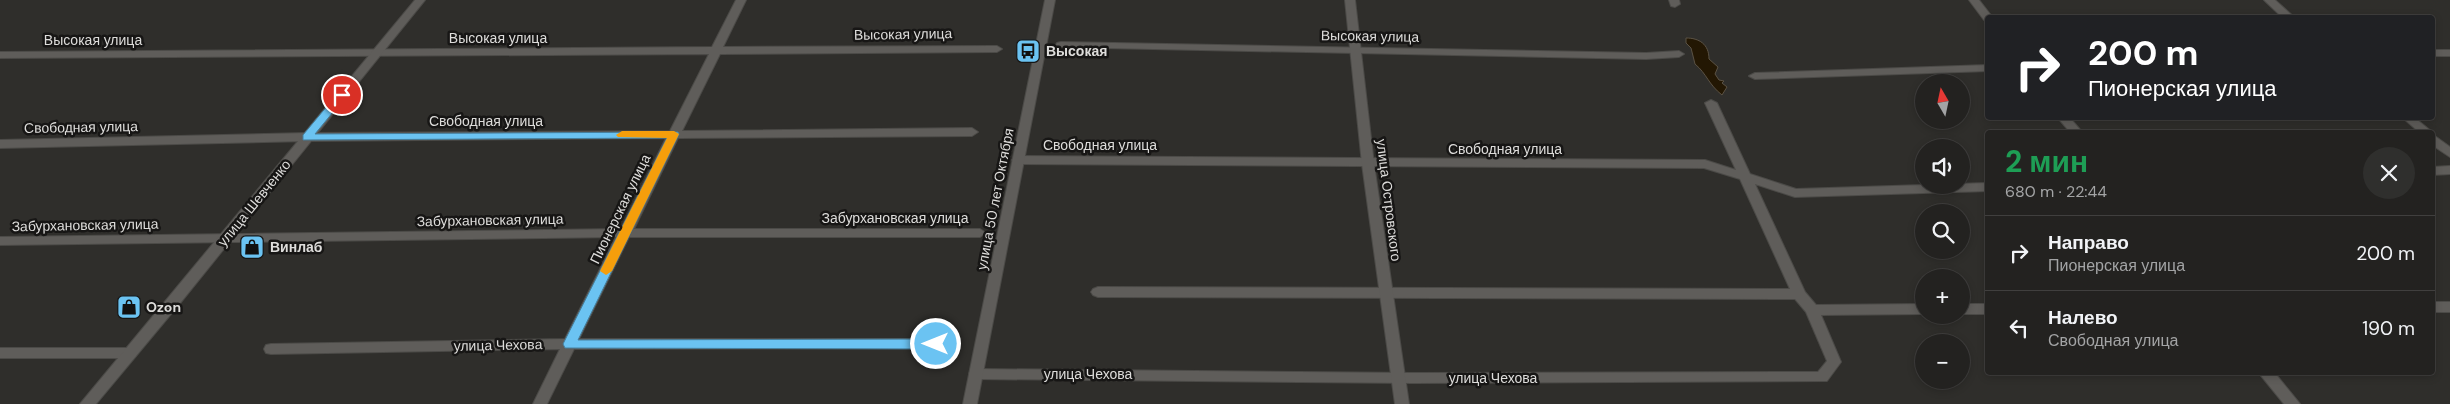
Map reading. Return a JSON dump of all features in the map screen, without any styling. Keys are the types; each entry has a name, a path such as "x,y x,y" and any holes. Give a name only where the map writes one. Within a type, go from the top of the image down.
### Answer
{"street":[{"name":"улица Шевченко","path":"87,404 226,238 420,0"},
{"name":"Пионерская улица","path":"540,404 741,0"},
{"name":"улица 50 лет Октября","path":"970,404 1050,0"},
{"name":"улица Островского","path":"1350,0 1357,50 1368,164 1402,404"},
{"path":"1974,0 1986,15"},
{"path":"2269,0 2286,15"},
{"name":"Высокая улица","path":"1061,45 1646,56 1679,54"},
{"name":"Высокая улица","path":"0,55 997,49"},
{"path":"2435,54 2450,53"},
{"path":"1755,76 1985,68"},
{"path":"1711,103 1799,294 1812,310 1915,309"},
{"path":"2066,120 2074,130"},
{"path":"2411,120 2423,130"},
{"name":"Свободная улица","path":"0,144 307,137 972,132"},
{"path":"2435,140 2450,153"},
{"name":"Свободная улица","path":"1018,160 1368,164 1705,164 1747,179 1795,192 1985,187"},
{"path":"2435,171 2450,170"},
{"name":"Забурхановская улица","path":"0,241 625,233 980,233"},
{"path":"1098,292 1799,294"},
{"path":"2435,307 2450,307"},
{"path":"1970,309 1985,309"},
{"name":"улица Чехова","path":"976,374 1398,378 1822,377 1834,362 1812,310"},
{"name":"улица Чехова","path":"271,349 569,344 936,344"},
{"path":"0,353 130,353"},
{"path":"2268,375 2293,404"}],"shaded area":[{"path":"1686,38 1699,41 1707,49 1709,59 1718,67 1715,74 1719,80 1724,81 1722,83 1727,87 1722,95 1695,64 1691,48 1686,43"}],"slow traffic":[{"path":"606,271 674,134 622,135"}],"place":[{"name":"Высокая","path":"1028,51"},
{"name":"Винлаб","path":"252,247"},
{"name":"Ozon","path":"129,307"}],"route":[{"path":"342,95 307,137 674,134 569,344 936,344"}]}
